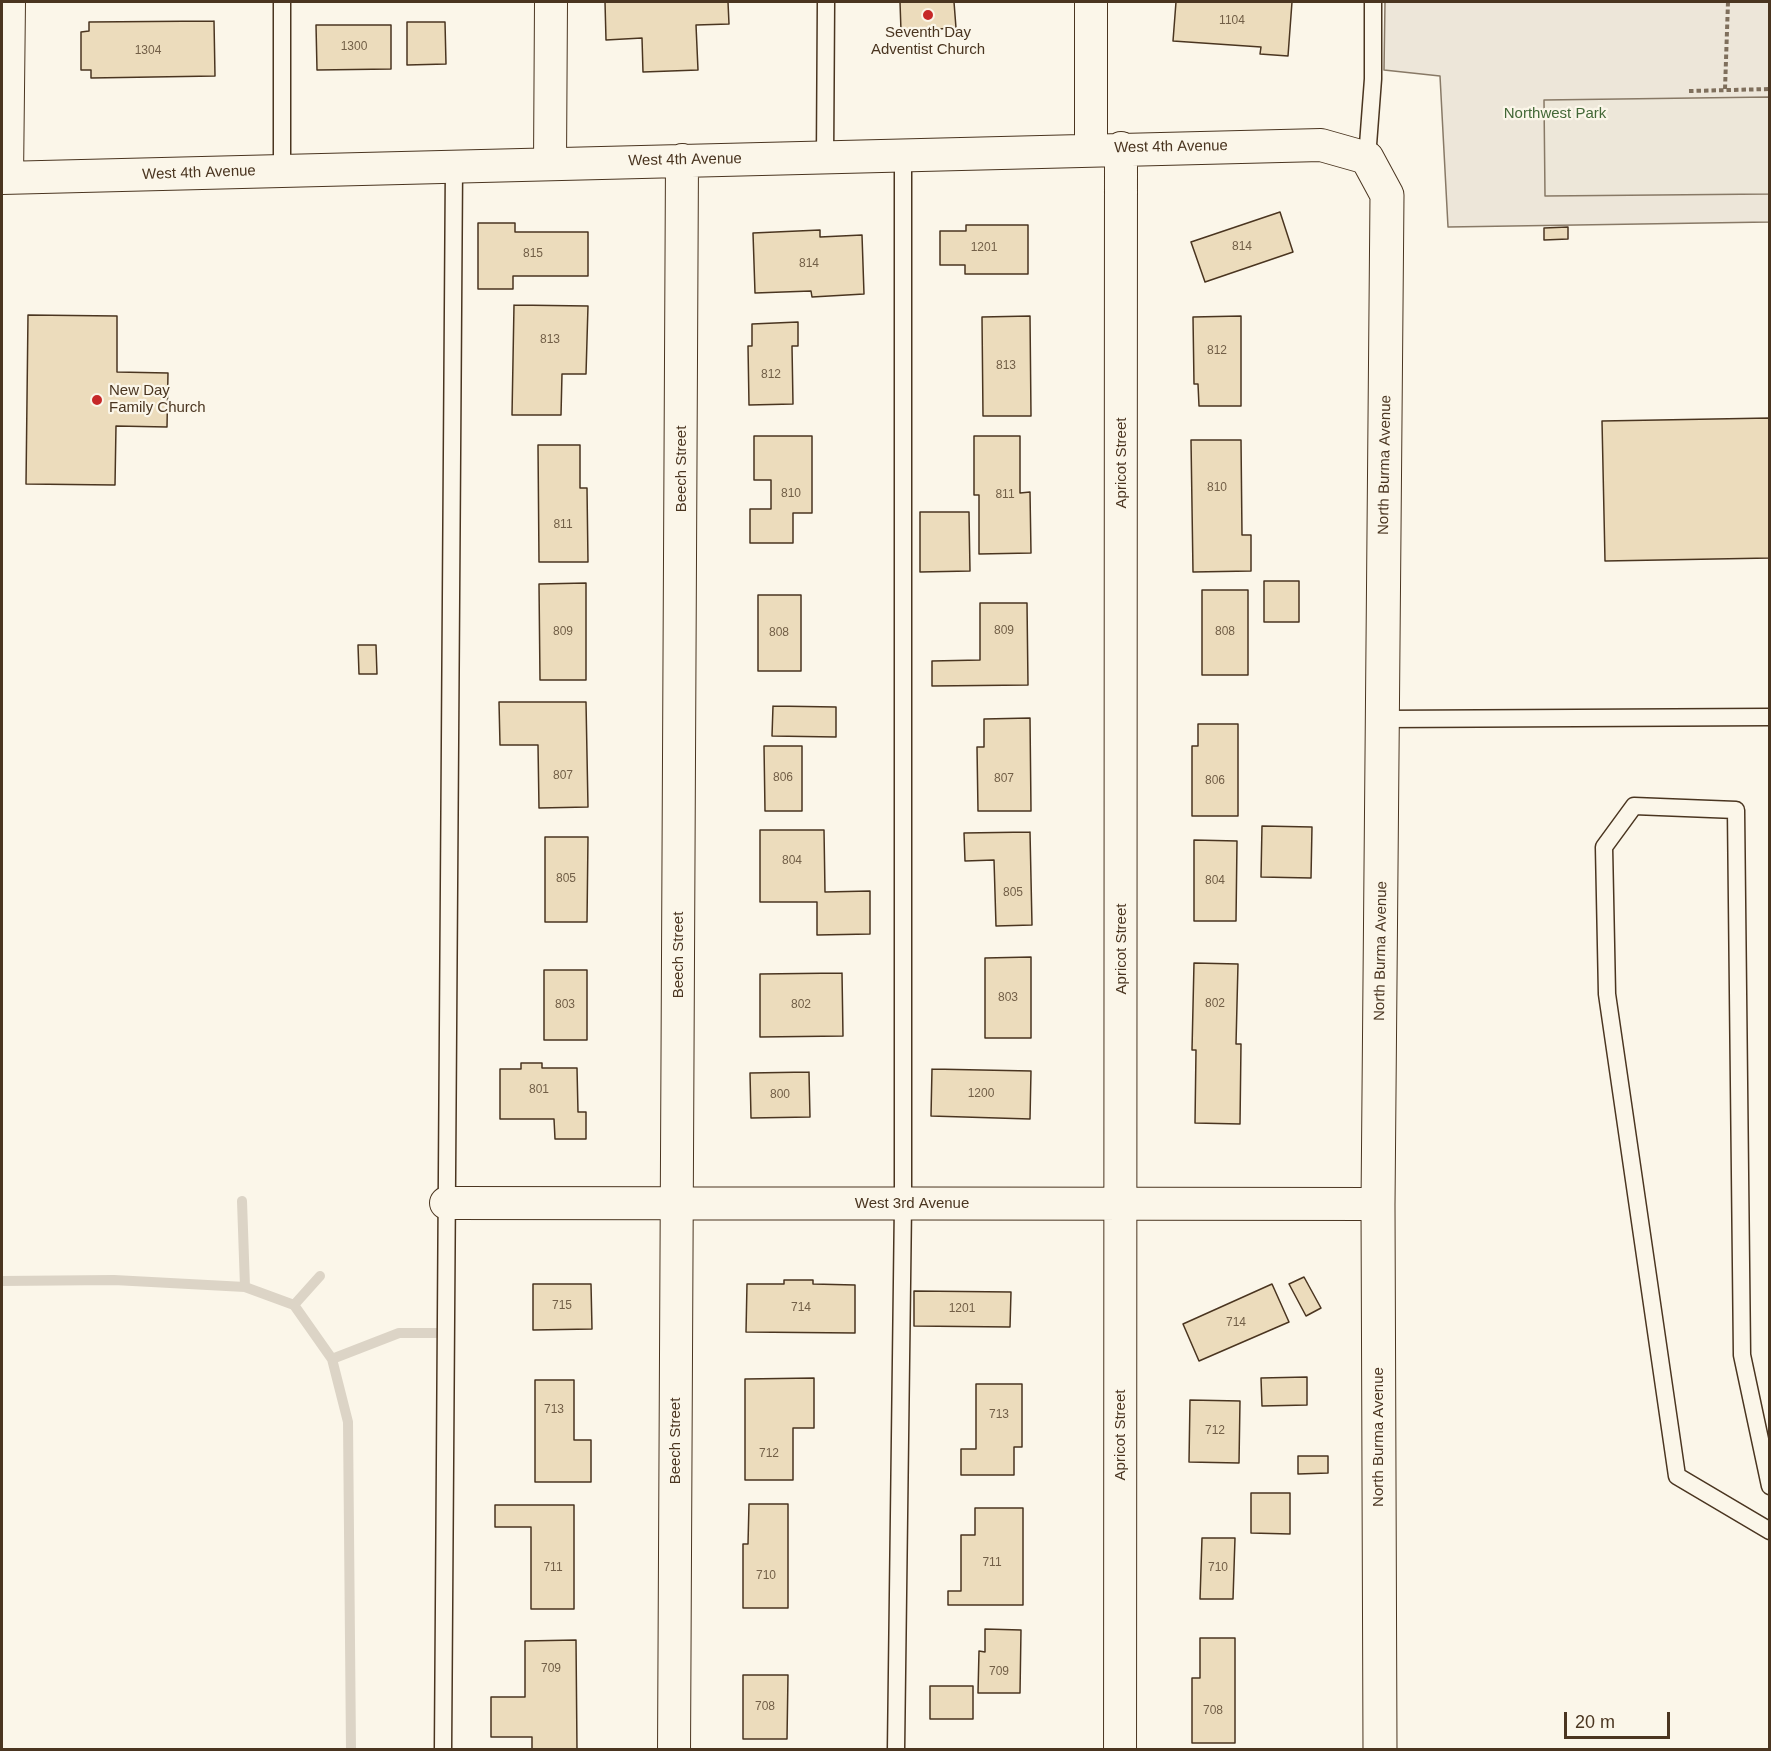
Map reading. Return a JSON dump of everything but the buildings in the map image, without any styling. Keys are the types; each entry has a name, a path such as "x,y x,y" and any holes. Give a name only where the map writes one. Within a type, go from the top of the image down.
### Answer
{"street":[{"path":"4,178 9,2"},
{"path":"550,163 551,2"},
{"name":"Apricot Street","path":"1091,2 1106,149 1122,1204 1120,1749"},
{"name":"West 4th Avenue","path":"4,178 1321,145 1367,158"},
{"name":"North Burma Avenue","path":"1367,158 1387,195 1378,1204 1380,1749"},
{"name":"Beech Street","path":"674,1749 682,160"},
{"name":"West 3rd Avenue","path":"446,1203 1378,1204"}],"lane":[{"path":"282,2 282,170"},
{"path":"825,158 826,2"},
{"path":"1367,158 1373,79 1373,2"},
{"path":"896,1749 903,1204 903,155"},
{"path":"443,1749 454,166"},
{"path":"1383,719 1770,717"},
{"path":"1770,1486 1742,1354 1736,810 1634,806 1604,847 1607,994 1677,1476 1770,1531"}],"path":[{"path":"1725,90 1728,2"},
{"path":"1689,91 1770,89"}],"green space":[{"name":"Northwest Park","path":"1385,2 1769,2 1769,222 1448,227 1440,76 1384,70"}],"shaded area":[{"path":"1769,97 1769,194 1545,196 1544,100"}],"waterway":[{"path":"242,1201 245,1287"},
{"path":"294,1305 320,1276"},
{"path":"2,1281 114,1280 245,1287 294,1305 332,1359 348,1422 351,1750"},
{"path":"332,1359 399,1333 436,1333"}],"place":[{"name":"Seventh Day Adventist Church","path":"928,15"},
{"name":"New Day Family Church","path":"97,400"}]}
